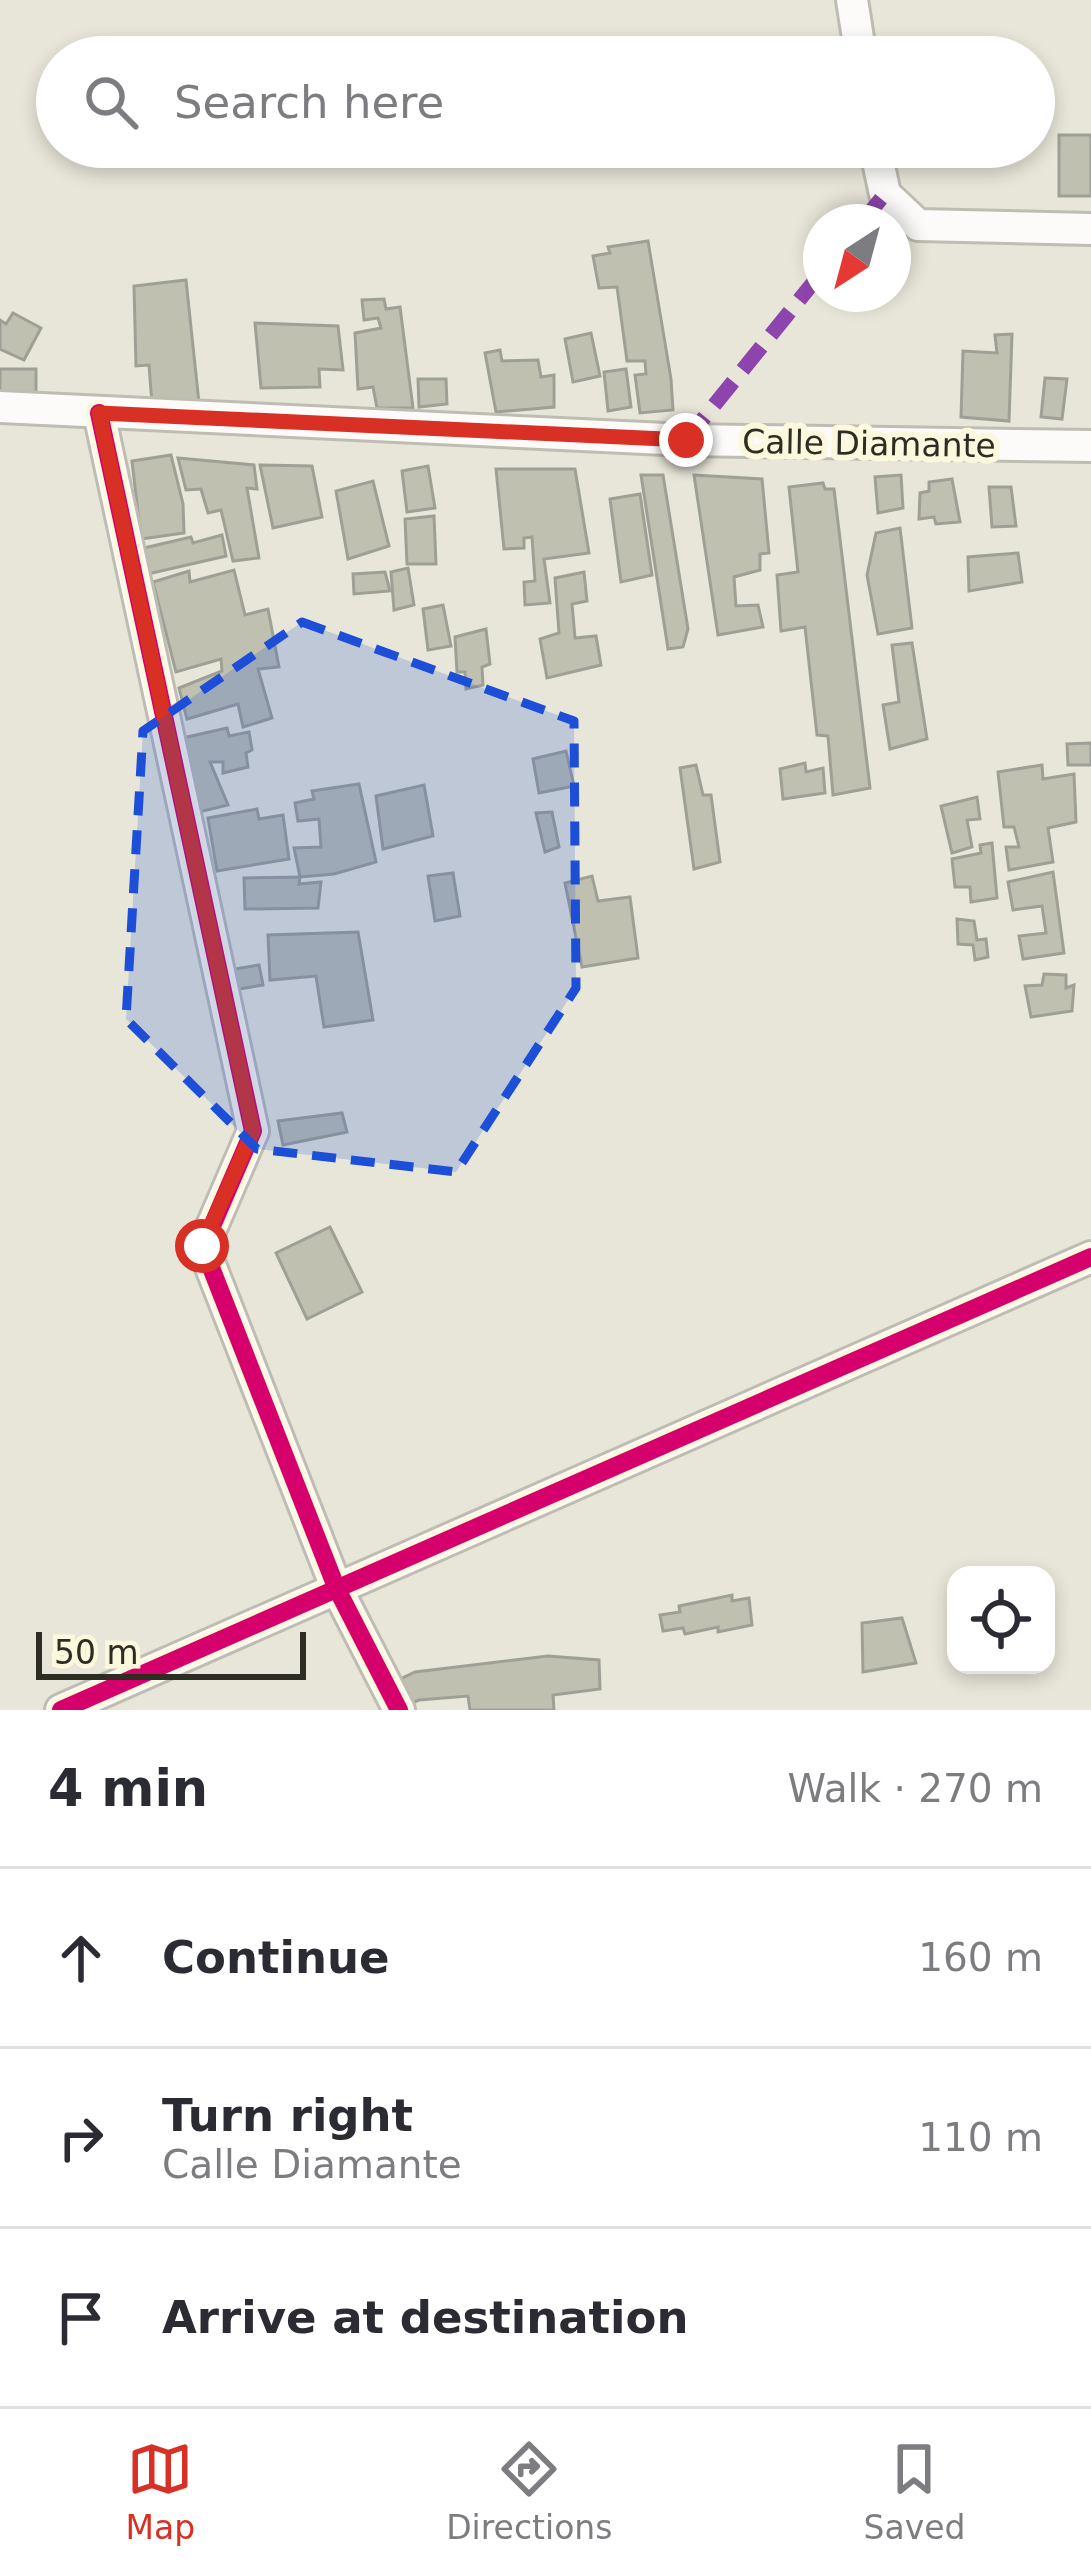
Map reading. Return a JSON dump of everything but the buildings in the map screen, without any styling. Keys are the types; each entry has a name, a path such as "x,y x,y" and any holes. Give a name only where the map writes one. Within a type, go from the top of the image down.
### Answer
{"street":[{"path":"852,0 858,36"},
{"path":"879,168 885,194 918,225 1091,229"},
{"name":"Calle Diamante","path":"0,406 686,440 1091,446"},
{"path":"99,413 253,1131 202,1246 336,1587 399,1710"},
{"path":"61,1710 1091,1257"}],"highlighted area":[{"path":"302,622 574,721 576,988 456,1172 257,1149 126,1019 143,731"}],"marked path":[{"path":"877,204 885,194"},
{"path":"686,440 803,295"}],"cycle path":[{"path":"99,413 253,1131 203,1247 336,1587 399,1710"},
{"path":"61,1710 1091,1257"}],"route":[{"path":"202,1246 253,1131 99,413 686,440"}]}
